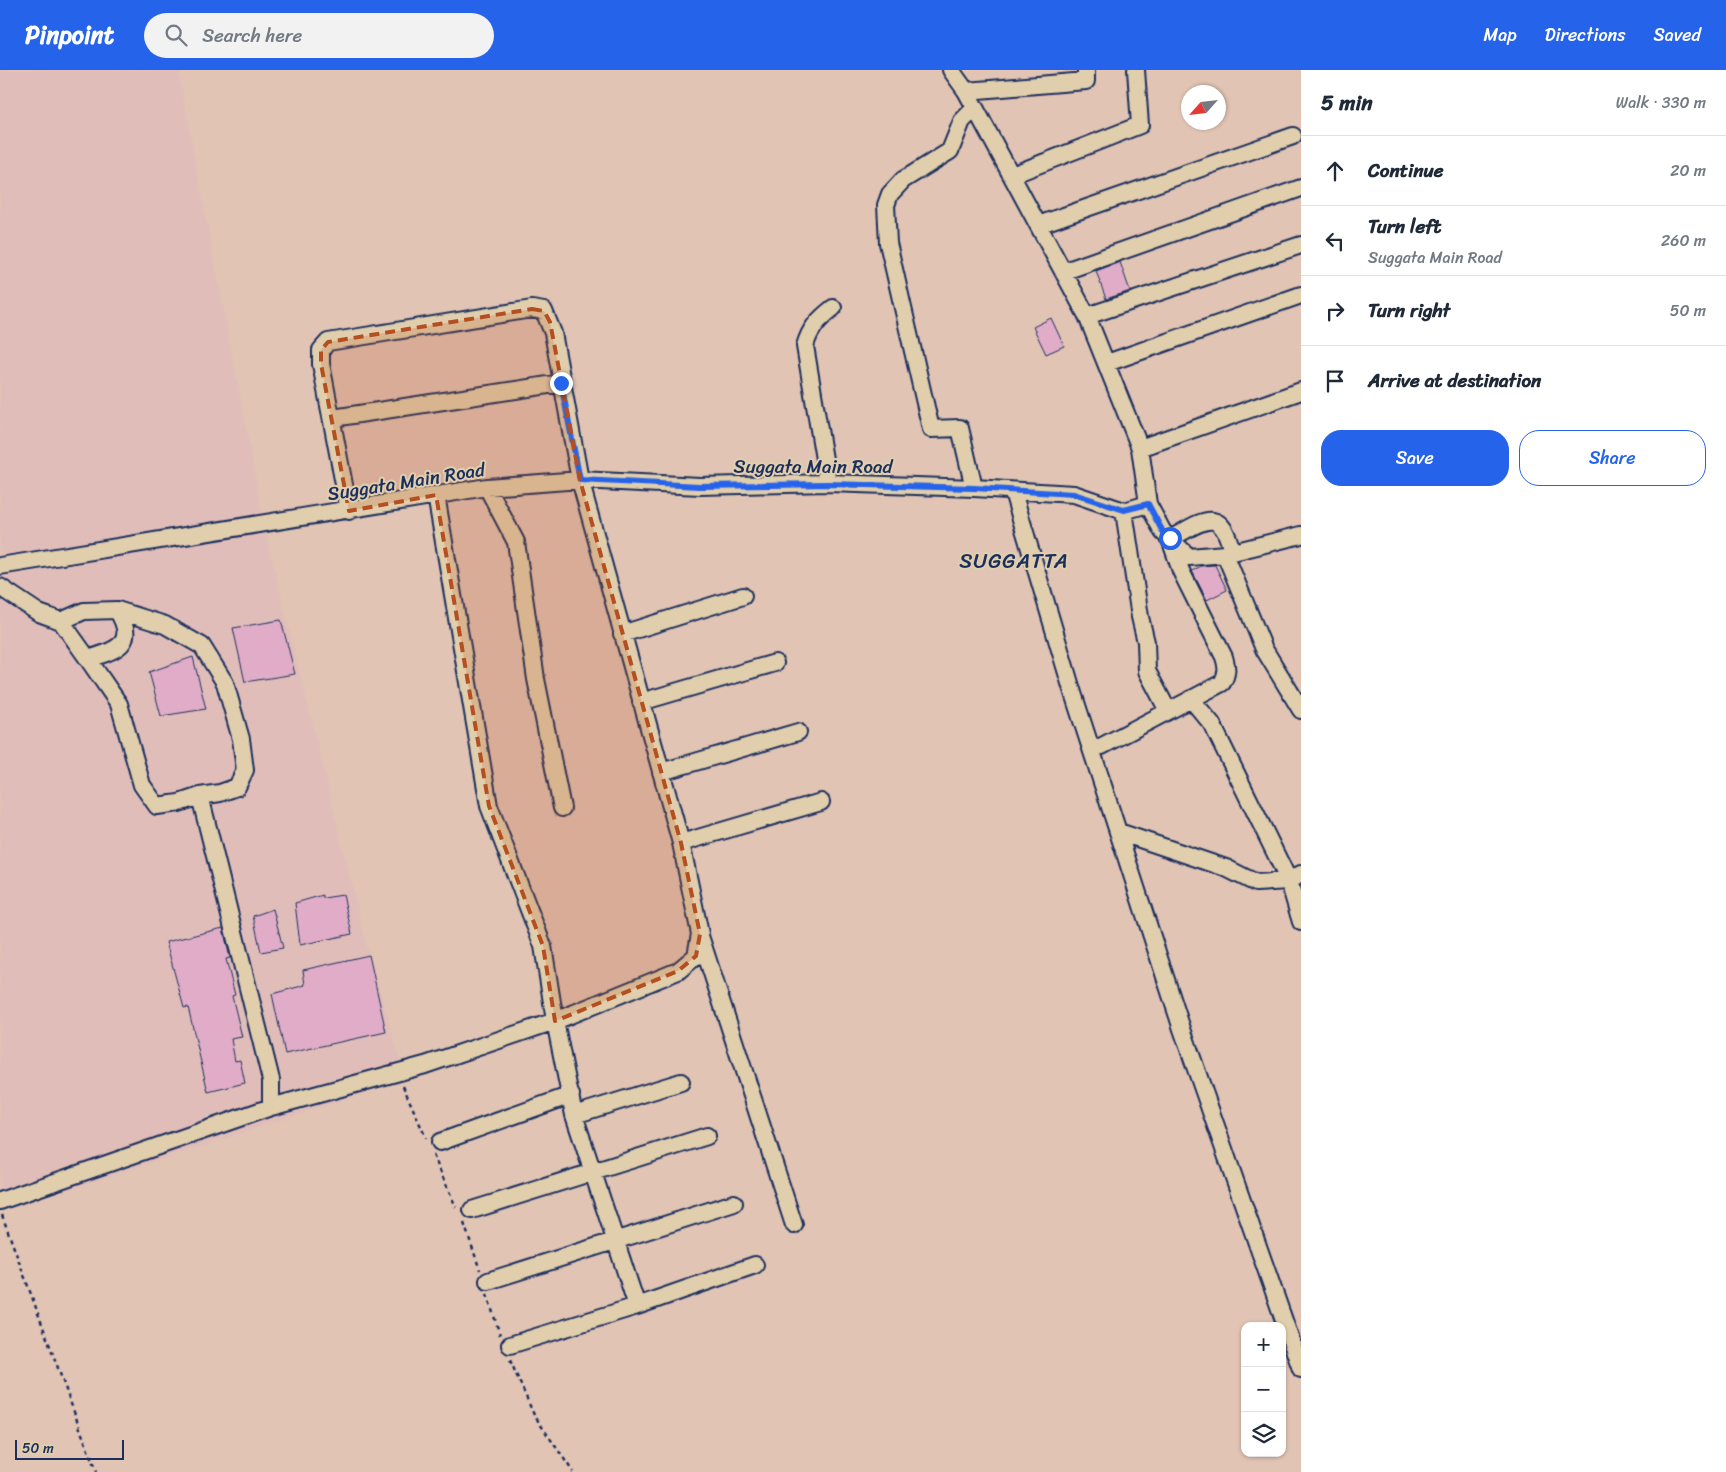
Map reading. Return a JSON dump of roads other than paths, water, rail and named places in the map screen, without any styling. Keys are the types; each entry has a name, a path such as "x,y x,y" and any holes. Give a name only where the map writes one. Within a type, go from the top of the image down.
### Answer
{"street":[{"path":"951,70 966,91 1065,271 1087,316 1140,448 1148,504 1163,532 1190,556 1229,553 1301,535"},
{"path":"966,91 1086,81 1086,70"},
{"path":"1012,175 1140,126 1136,70"},
{"path":"974,488 960,428 931,429 888,243 886,205 890,194 903,180 950,151 962,121 975,108"},
{"path":"1038,225 1294,136"},
{"path":"1065,271 1301,188"},
{"path":"1087,316 1301,246"},
{"path":"1106,364 1301,295"},
{"path":"828,484 805,346 808,335 816,322 833,308"},
{"path":"349,511 333,418 320,364 321,350 328,342 532,309 544,310 550,322 580,480 681,843 700,934 794,1225"},
{"path":"333,418 561,383"},
{"path":"1140,448 1301,391"},
{"name":"Suggata Main Road","path":"0,566 349,511 487,487 580,480 700,486 828,484 974,488 1013,492 1074,494 1124,510"},
{"path":"487,487 516,542 536,679 562,808"},
{"path":"1013,492 1072,690 1120,832 1182,1029 1301,1369"},
{"path":"436,495 489,806 543,946 554,1021 574,1115 637,1306"},
{"path":"1148,504 1124,510 1140,618 1146,642 1147,671 1168,711"},
{"path":"1170,538 1201,522 1216,521 1225,530 1229,553 1264,649 1301,710"},
{"path":"1102,746 1222,683 1227,669 1224,656 1181,571 1170,538"},
{"path":"0,586 39,613 61,621 119,704 142,785 157,806 179,803 237,787 245,770 241,739 225,684 202,646 165,625 117,610 84,611 61,621"},
{"path":"622,634 743,596"},
{"path":"88,659 114,651 126,637 126,625 117,610"},
{"path":"641,702 775,663"},
{"path":"1191,699 1212,724 1218,741 1295,877 1301,922"},
{"path":"661,772 798,732"},
{"path":"200,796 271,1080 271,1107"},
{"path":"681,843 821,802"},
{"path":"1120,832 1226,868 1256,883 1295,877"},
{"path":"0,1201 271,1107 425,1066 554,1021 678,971 696,956 700,934"},
{"path":"574,1115 681,1082"},
{"path":"440,1142 571,1095"},
{"path":"472,1210 707,1136"},
{"path":"488,1281 734,1203"},
{"path":"510,1345 637,1306 755,1265"}],"district":[{"name":"SUGGATTA","path":"1014,561"}]}
